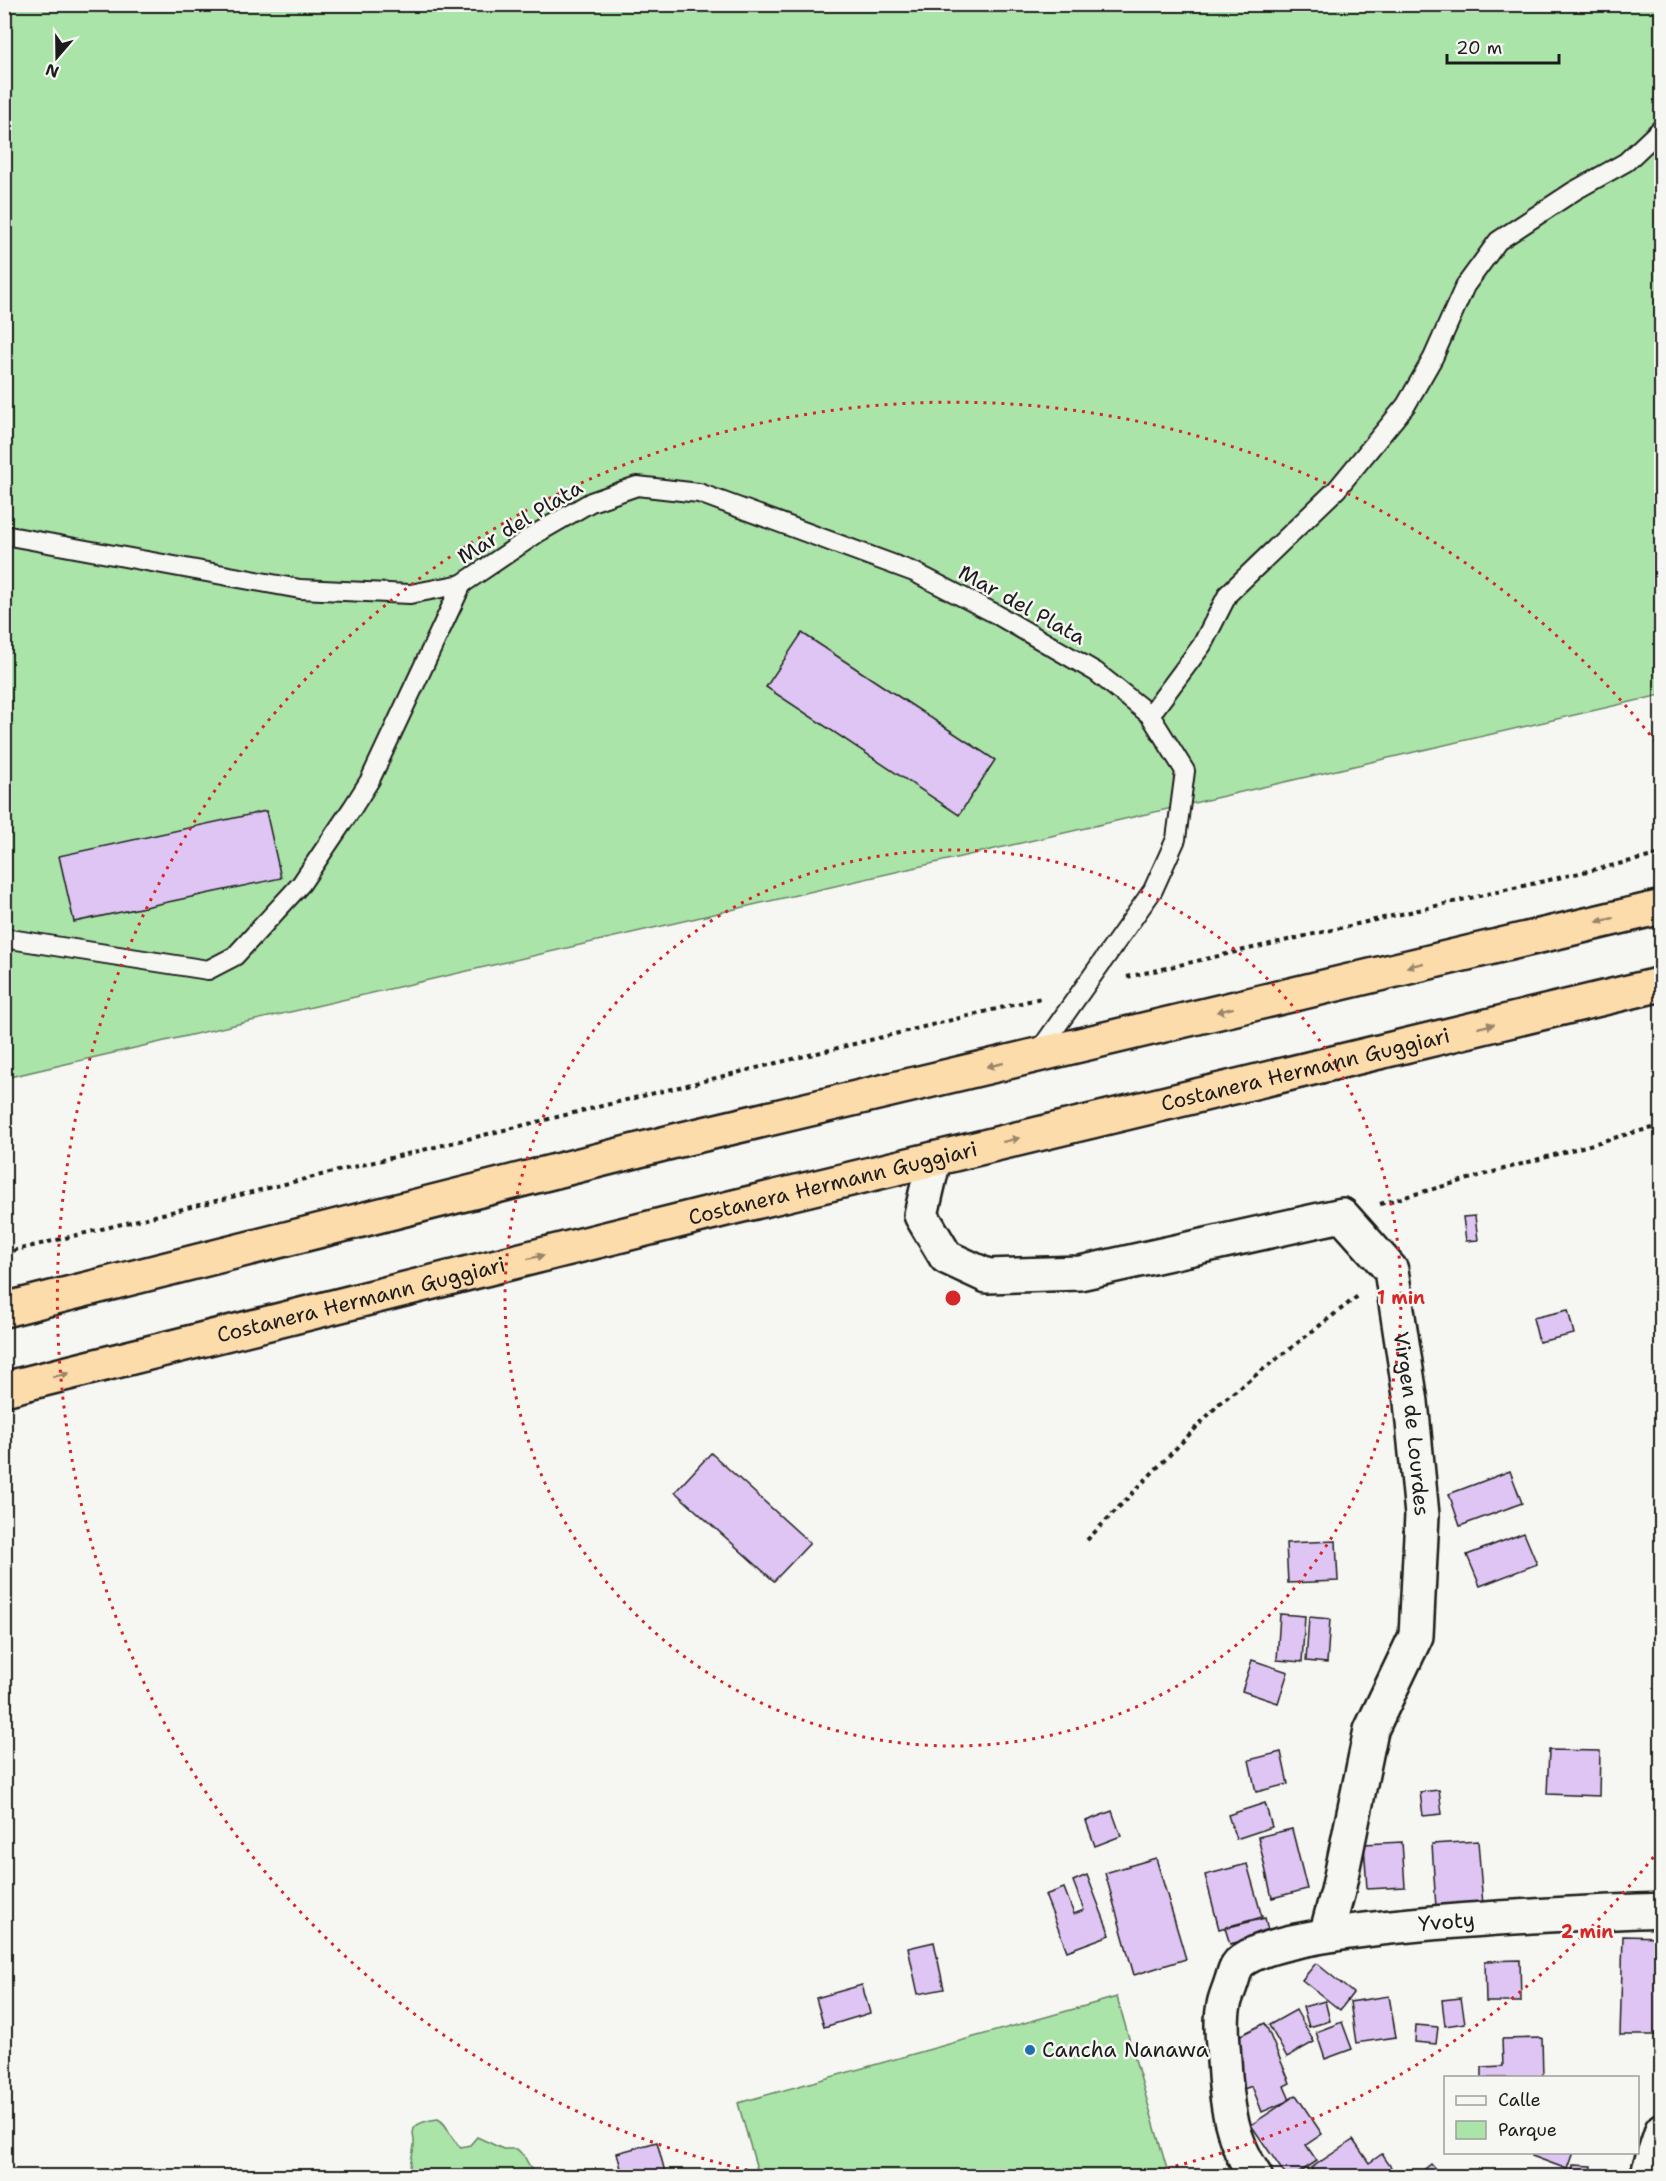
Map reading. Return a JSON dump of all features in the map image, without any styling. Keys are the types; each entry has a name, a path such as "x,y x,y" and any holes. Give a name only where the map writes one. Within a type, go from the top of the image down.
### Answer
{"highway":[{"path":"4,1310 683,1140 1662,907"},
{"name":"Costanera Hermann Guggiari","path":"4,1389 934,1159 1662,984"}],"street":[{"path":"934,1159 921,1215 946,1257 987,1276 1080,1273 1342,1215 1391,1270"},
{"name":"Virgen de Lourdes","path":"1326,1935 1338,1891 1371,1730 1416,1636 1422,1515 1411,1402 1391,1270"},
{"name":"Yvoty","path":"1255,2176 1245,2162 1236,2141 1230,2114 1224,2067 1223,2006 1238,1965 1252,1953 1326,1935 1430,1922 1662,1910"},
{"path":"1647,2176 1662,2130"}],"lane":[{"path":"1150,715 1202,645 1228,594 1337,489 1406,405 1433,358 1465,286 1498,241 1574,191 1626,162 1662,128"},
{"name":"Mar del Plata","path":"4,535 300,589 410,594 462,584 539,532 591,502 637,486 699,493 914,572 1096,672 1150,715 1185,771 1176,839 1154,890 1036,1055"},
{"path":"4,940 10,939 208,970 235,956 301,884 370,780 462,584"}],"path":[{"path":"4,1253 1084,987 1662,854"},
{"path":"1342,1215 1662,1126"},
{"path":"1087,1540 1221,1402 1391,1270"}],"green space":[{"path":"4,5 1661,5 1661,695 5,1078"},
{"name":"Cancha Nanawa","path":"1117,1997 1169,2176 759,2176 738,2103"},
{"path":"438,2119 461,2147 470,2145 477,2137 503,2149 517,2149 524,2156 535,2176 410,2175 414,2129 423,2122"}],"building":[{"path":"802,633 995,760 959,815 766,687"},
{"path":"266,811 281,878 74,922 59,856"},
{"path":"1475,1216 1478,1240 1466,1241 1463,1217"},
{"path":"1568,1310 1574,1334 1539,1342 1533,1318"},
{"path":"711,1453 810,1543 774,1581 675,1492"},
{"path":"1510,1471 1522,1503 1460,1526 1449,1494"},
{"path":"1524,1533 1537,1564 1480,1586 1467,1555"},
{"path":"1336,1541 1338,1581 1288,1583 1286,1543"},
{"path":"1280,1614 1305,1616 1302,1662 1277,1660"},
{"path":"1309,1617 1330,1619 1327,1663 1306,1661"},
{"path":"1252,1660 1288,1672 1278,1703 1242,1691"},
{"path":"1549,1750 1600,1751 1599,1796 1547,1794"},
{"path":"1281,1752 1288,1784 1256,1792 1249,1760"},
{"path":"1439,1790 1442,1814 1423,1816 1420,1792"},
{"path":"1265,1803 1272,1827 1236,1839 1228,1815"},
{"path":"1112,1811 1121,1836 1095,1846 1086,1821"},
{"path":"1292,1829 1307,1889 1272,1898 1258,1837"},
{"path":"1478,1841 1483,1905 1436,1908 1432,1844"},
{"path":"1402,1842 1405,1887 1367,1889 1364,1844"},
{"path":"1156,1858 1186,1959 1134,1975 1105,1873"},
{"path":"1247,1864 1262,1917 1219,1929 1205,1875"},
{"path":"1087,1875 1110,1935 1067,1951 1045,1895 1064,1888 1074,1914 1084,1910 1073,1881"},
{"path":"1265,1918 1269,1934 1230,1944 1225,1928"},
{"path":"1623,1936 1662,1937 1662,2035 1620,2035"},
{"path":"934,1942 944,1989 918,1994 908,1948"},
{"path":"1520,1960 1521,2002 1486,2002 1485,1961"},
{"path":"1316,1963 1353,1993 1340,2010 1302,1980"},
{"path":"862,1985 870,2013 824,2027 816,1998"},
{"path":"1389,1996 1396,2037 1356,2043 1350,2002"},
{"path":"1461,1998 1465,2023 1445,2026 1442,2000"},
{"path":"1325,2001 1330,2021 1309,2027 1303,2007"},
{"path":"1296,2010 1314,2042 1287,2057 1269,2025"},
{"path":"1342,2022 1352,2049 1325,2059 1316,2032"},
{"path":"1265,2023 1290,2083 1284,2086 1290,2100 1262,2112 1252,2086 1241,2090 1229,2041"},
{"path":"1416,2025 1438,2027 1436,2044 1415,2042"},
{"path":"1542,2038 1543,2076 1482,2076 1482,2067 1503,2066 1502,2039"},
{"path":"1296,2095 1322,2134 1306,2145 1317,2161 1294,2176 1286,2176 1251,2125"},
{"path":"1353,2140 1369,2163 1382,2154 1397,2176 1318,2176 1311,2168"},
{"path":"657,2142 666,2176 623,2176 617,2153"},
{"path":"1533,2154 1572,2154 1567,2169 1532,2156"},
{"path":"1431,2164 1441,2176 1416,2176"},
{"path":"1573,2165 1592,2166 1591,2176 1572,2176"}],"place":[{"name":"Cancha Nanawa","path":"1030,2050"}]}
